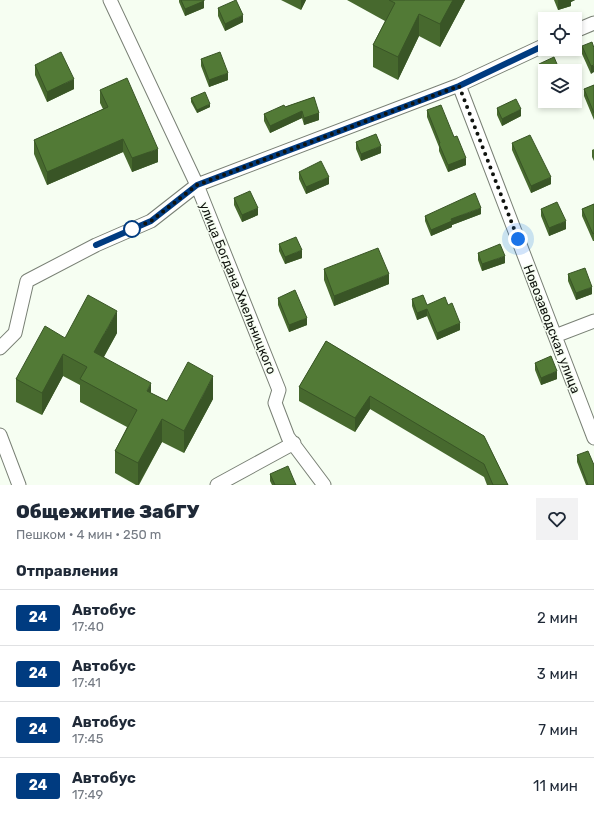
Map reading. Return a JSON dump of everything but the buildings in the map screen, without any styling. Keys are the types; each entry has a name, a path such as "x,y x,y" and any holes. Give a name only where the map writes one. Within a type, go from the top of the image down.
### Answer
{"street":[{"name":"улица Богдана Хмельницкого","path":"110,0 197,185 279,390 275,403 288,437 324,485"},
{"path":"582,28 594,23"},
{"path":"0,348 15,333 27,281 96,245 151,221 197,185 459,86 538,48"},
{"name":"Новозаводская улица","path":"459,86 594,438"},
{"path":"555,336 594,321"},
{"path":"0,435 18,485"},
{"path":"217,485 294,443"}],"bus line":[{"name":"24","path":"96,245 151,221 197,185 459,86 538,48"}],"route":[{"path":"132,229 151,221 197,185 459,86 518,239"}]}
